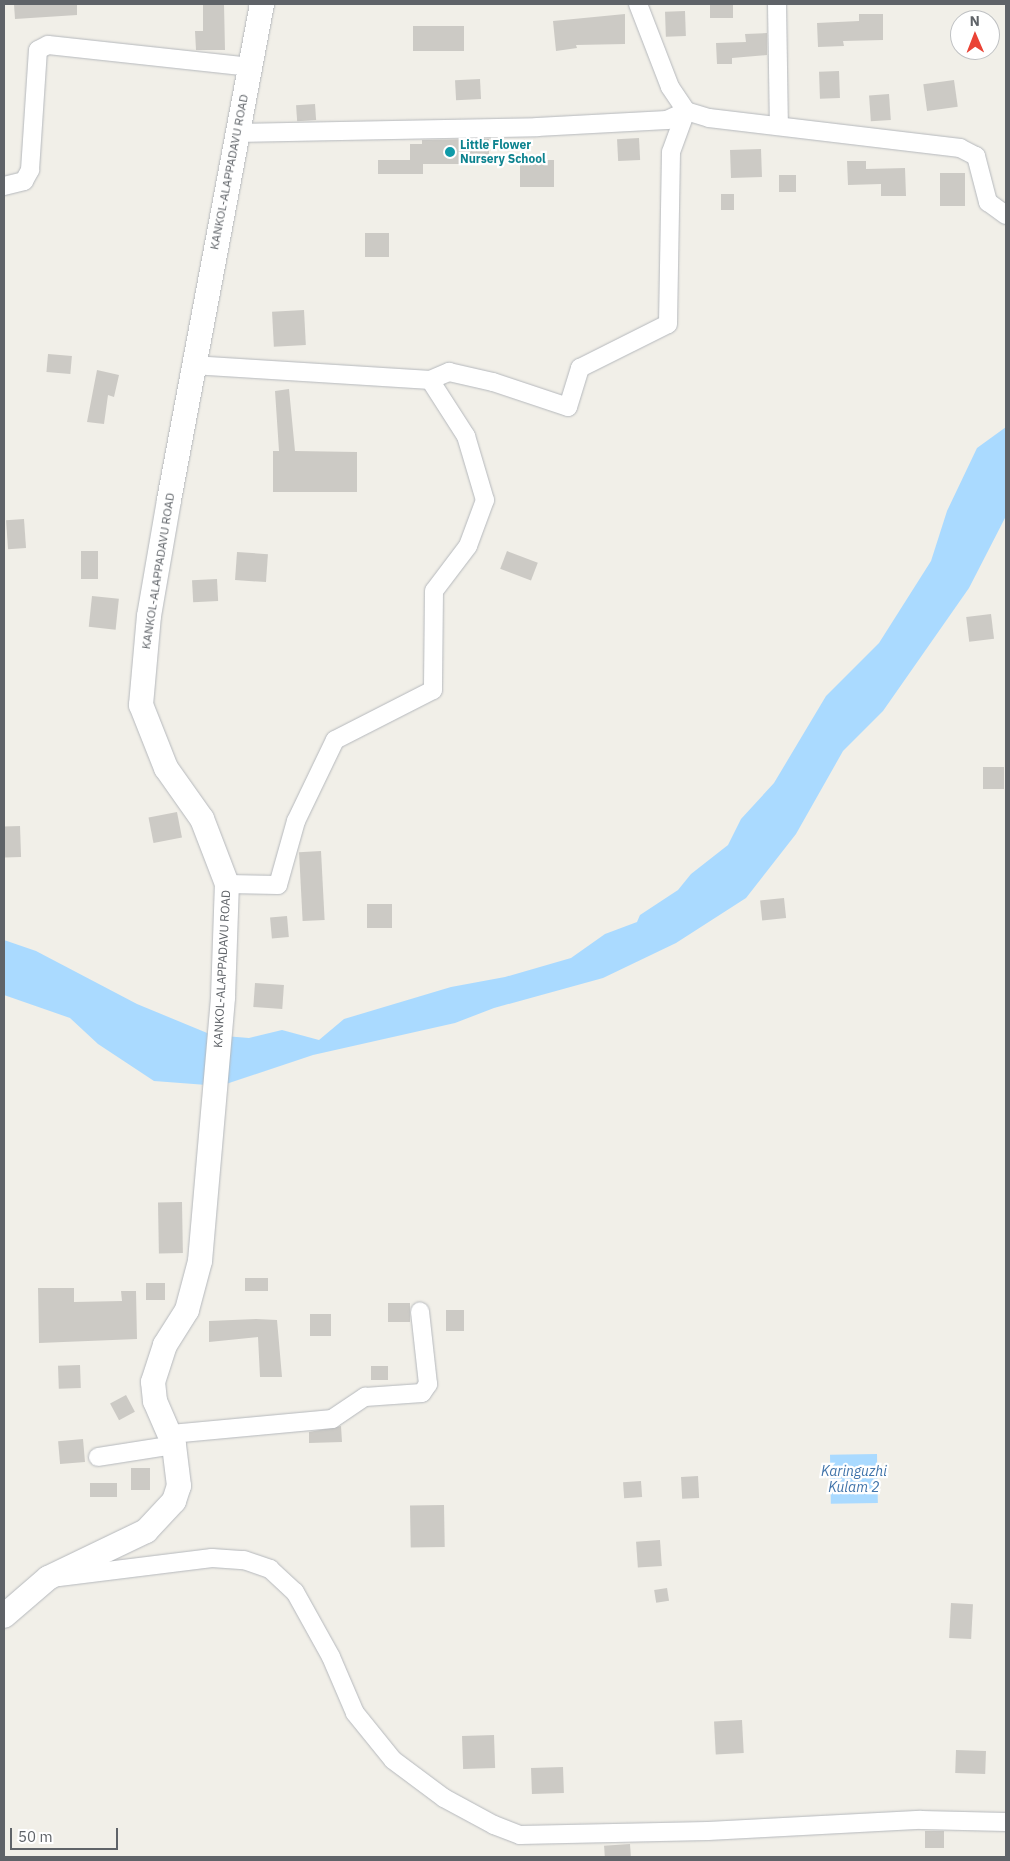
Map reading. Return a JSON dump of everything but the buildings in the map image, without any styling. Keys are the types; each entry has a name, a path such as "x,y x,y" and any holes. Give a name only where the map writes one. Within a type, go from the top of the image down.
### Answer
{"main road":[{"name":"KANKOL-ALAPPADAVU ROAD","path":"4,1616 48,1578 146,1531 167,1509 179,1486 172,1439 155,1400 153,1382 165,1345 195,1289 223,996 226,884 202,819 166,768 141,705 149,616 236,133 262,4"}],"street":[{"path":"638,4 670,86 686,111 709,118 960,148 976,156 988,202 1006,215"},
{"path":"777,4 779,126"},
{"path":"4,186 24,181 30,170 38,50 43,48 159,56 249,67"},
{"path":"236,133 537,127 667,120 686,111"},
{"path":"194,364 430,380 450,372 493,382 568,407 580,368 668,324 672,152 686,111"},
{"path":"226,884 278,885 296,822 335,740 433,690 434,591 468,546 485,500 466,436 430,380"},
{"path":"98,1457 172,1439 332,1419 365,1397 422,1393 428,1384 420,1310"},
{"path":"48,1578 212,1558 244,1560 270,1570 295,1592 331,1657 355,1713 393,1760 444,1798 494,1825 520,1835 708,1832 921,1820 1006,1822"}],"water":[{"path":"1006,427 1006,516 969,588 883,711 843,751 796,834 746,898 676,943 603,978 494,1008 455,1023 313,1055 220,1086 154,1081 98,1044 70,1018 4,995 4,940 36,951 137,1004 212,1035 249,1038 282,1030 319,1040 344,1019 451,987 505,977 571,958 605,934 637,922 640,915 678,890 691,874 728,845 741,819 774,783 826,696 879,643 931,561 947,511 977,448"},
{"name":"Karinguzhi Kulam 2","path":"877,1454 878,1503 831,1504 830,1455"}],"place":[{"name":"Little Flower Nursery School","path":"450,152"}]}
